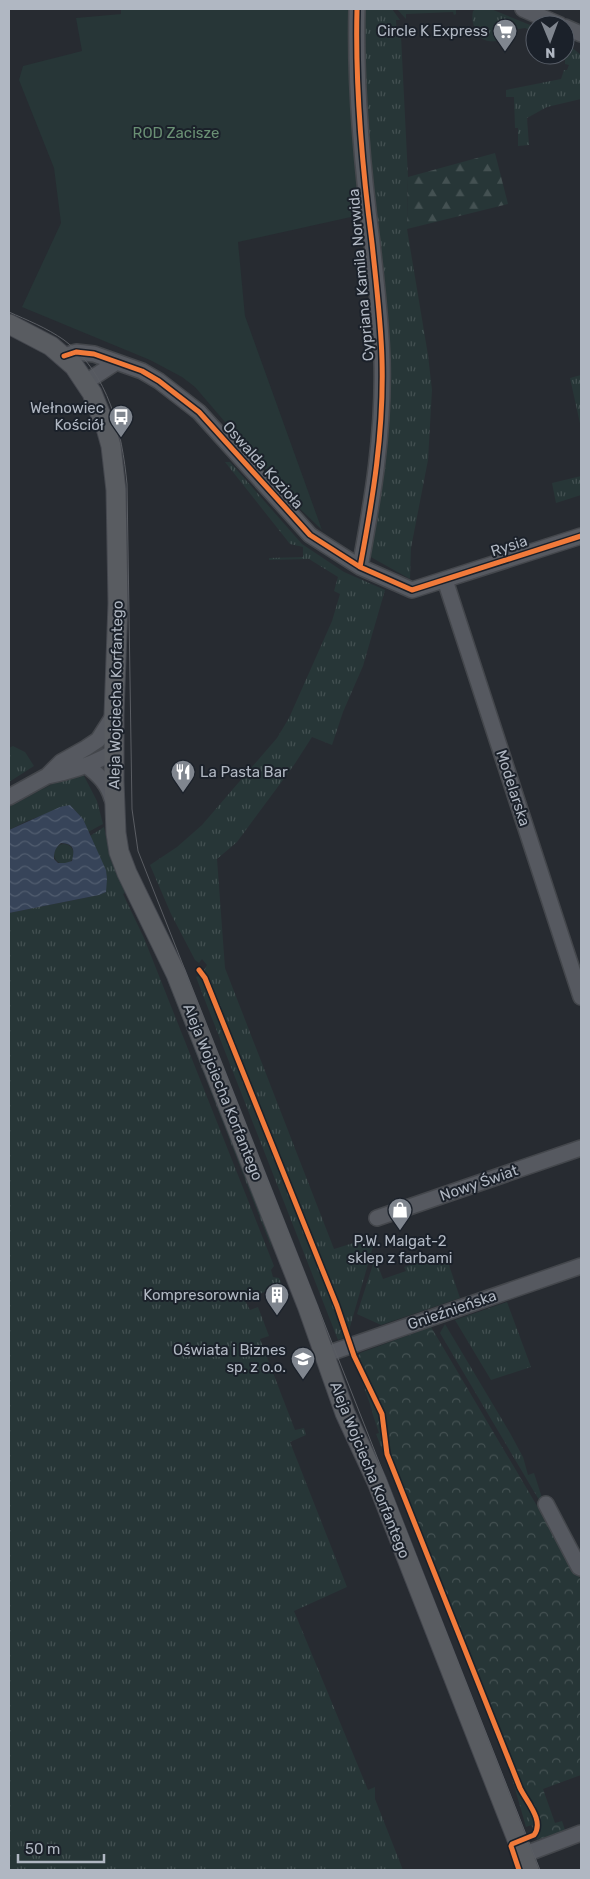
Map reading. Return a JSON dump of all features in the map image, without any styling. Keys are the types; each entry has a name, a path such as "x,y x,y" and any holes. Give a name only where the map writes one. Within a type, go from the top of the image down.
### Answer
{"main road":[{"name":"Aleja Wojciecha Korfantego","path":"9,324 36,336 64,356 86,382 106,428 114,465 118,603 114,715 114,807 119,852 127,873 176,974 308,1308 351,1427 377,1482 526,1862"}],"street":[{"name":"Cypriana Kamila Norwida","path":"357,9 356,37 362,154 377,285 382,362 378,465 369,526 360,567"},
{"path":"523,9 537,15"},
{"name":"Oswalda Kozioła","path":"64,356 76,352 97,355 115,363 142,371 159,381 199,412 310,535 360,567 412,590 445,580"},
{"path":"86,382 115,363"},
{"name":"Rysia","path":"445,580 581,536"},
{"name":"Modelarska","path":"445,580 581,997"},
{"path":"9,797 47,776 61,762 98,740 114,715"},
{"path":"86,748 114,752"},
{"path":"47,776 87,766 114,752"},
{"path":"87,766 96,772 110,790 114,807"},
{"name":"Nowy Świat","path":"376,1218 581,1148"},
{"name":"Gnieźnieńska","path":"324,1355 581,1266"},
{"path":"546,1504 581,1568"},
{"path":"526,1862 581,1833"}],"green space":[{"name":"ROD Zacisze","path":"121,9 350,9 349,35 360,215 238,242 245,316 322,530 297,506 195,387 182,377 150,360 22,307 61,223 54,168 19,80 23,66 82,51 76,18 121,14"},
{"path":"361,9 392,9 400,20 396,20 397,35 401,36 408,177 407,229 432,390 428,460 411,548 410,579 369,556 384,451"},
{"path":"397,9 456,9 456,14 454,15 453,12 406,14 406,19"},
{"path":"476,9 491,9 525,23 525,28 513,30 514,39 485,40 476,33 472,18 473,11"},
{"path":"575,50 581,55 581,99 547,107 527,118 529,145 518,146 518,128 515,128 514,97 506,97 506,90 561,79 564,70 567,70 569,65 575,65"},
{"path":"495,153 508,204 407,229 408,177"},
{"path":"581,375 581,428 570,378"},
{"path":"225,462 230,462 302,544 344,572 385,590 363,666 343,712 332,745 312,737 294,765 237,842 217,859 225,968 334,1249 376,1236 349,1336 339,1306 204,970 207,965 202,959 199,963 195,960 171,914 150,865 177,847 202,825 277,738 289,718 332,621 340,594 334,591 338,577 309,559 269,560 269,558 303,557 303,547 290,544"},
{"path":"581,476 581,495 556,503 552,483"},
{"path":"13,746 25,752 34,766 9,782 9,748"},
{"path":"83,774 97,801 103,824 88,832 83,819 70,805 27,821 9,830 9,807 54,783"},
{"path":"104,827 111,861 125,893 123,894 144,938 274,1266 271,1270 273,1277 279,1278 282,1285 245,1300 250,1310 258,1307 269,1336 260,1339 295,1430 304,1428 306,1435 290,1442 347,1587 294,1611 368,1790 375,1787 375,1799 403,1870 9,1870 9,913 106,892 90,836"},
{"path":"64,844 71,847 74,854 71,861 64,864 57,861 54,854 57,847"},
{"path":"146,925 263,1211 272,1249"},
{"path":"199,976 204,979 346,1337 338,1340 196,977"},
{"path":"445,1253 460,1298 381,1325 357,1314 375,1258 383,1279 406,1271 404,1267"},
{"path":"507,1302 531,1367 491,1380 455,1320"},
{"path":"445,1324 510,1433 523,1457 528,1475 534,1473 544,1504 542,1505 440,1333"},
{"path":"431,1327 581,1580 581,1775 543,1789 555,1823 562,1821 565,1830 537,1840 361,1379 358,1356 360,1353"},
{"path":"373,1409 380,1418 385,1455 534,1824 526,1827 509,1768 376,1434 379,1433 372,1412"}],"water":[{"path":"70,805 83,819 106,870 106,892 9,913 9,830 60,807","holes":["61,843 73,848 72,861 58,863 54,859 55,850"]}],"tram line":[{"path":"9,312 51,332 64,340 79,354 92,369 102,386 117,424 127,484 132,809 138,851 540,1870"}],"cycle path":[{"path":"357,9 357,68 360,126 379,316 382,386 377,464 360,567"},
{"path":"64,356 76,352 94,354 142,371 159,381 199,412 310,535 360,567 412,590 581,536"},
{"path":"199,970 205,978 337,1306 354,1356 382,1414 387,1454 520,1788 536,1817 537,1829 534,1835 511,1846 519,1870"}],"place":[{"name":"Circle K Express","path":"505,52"},
{"name":"Wełnowiec Kościół","path":"121,438"},
{"name":"La Pasta Bar","path":"183,793"},
{"name":"P.W. Malgat-2 sklep z farbami","path":"400,1231"},
{"name":"Kompresorownia","path":"277,1316"},
{"name":"Oświata i Biznes sp. z o.o.","path":"303,1380"}]}
